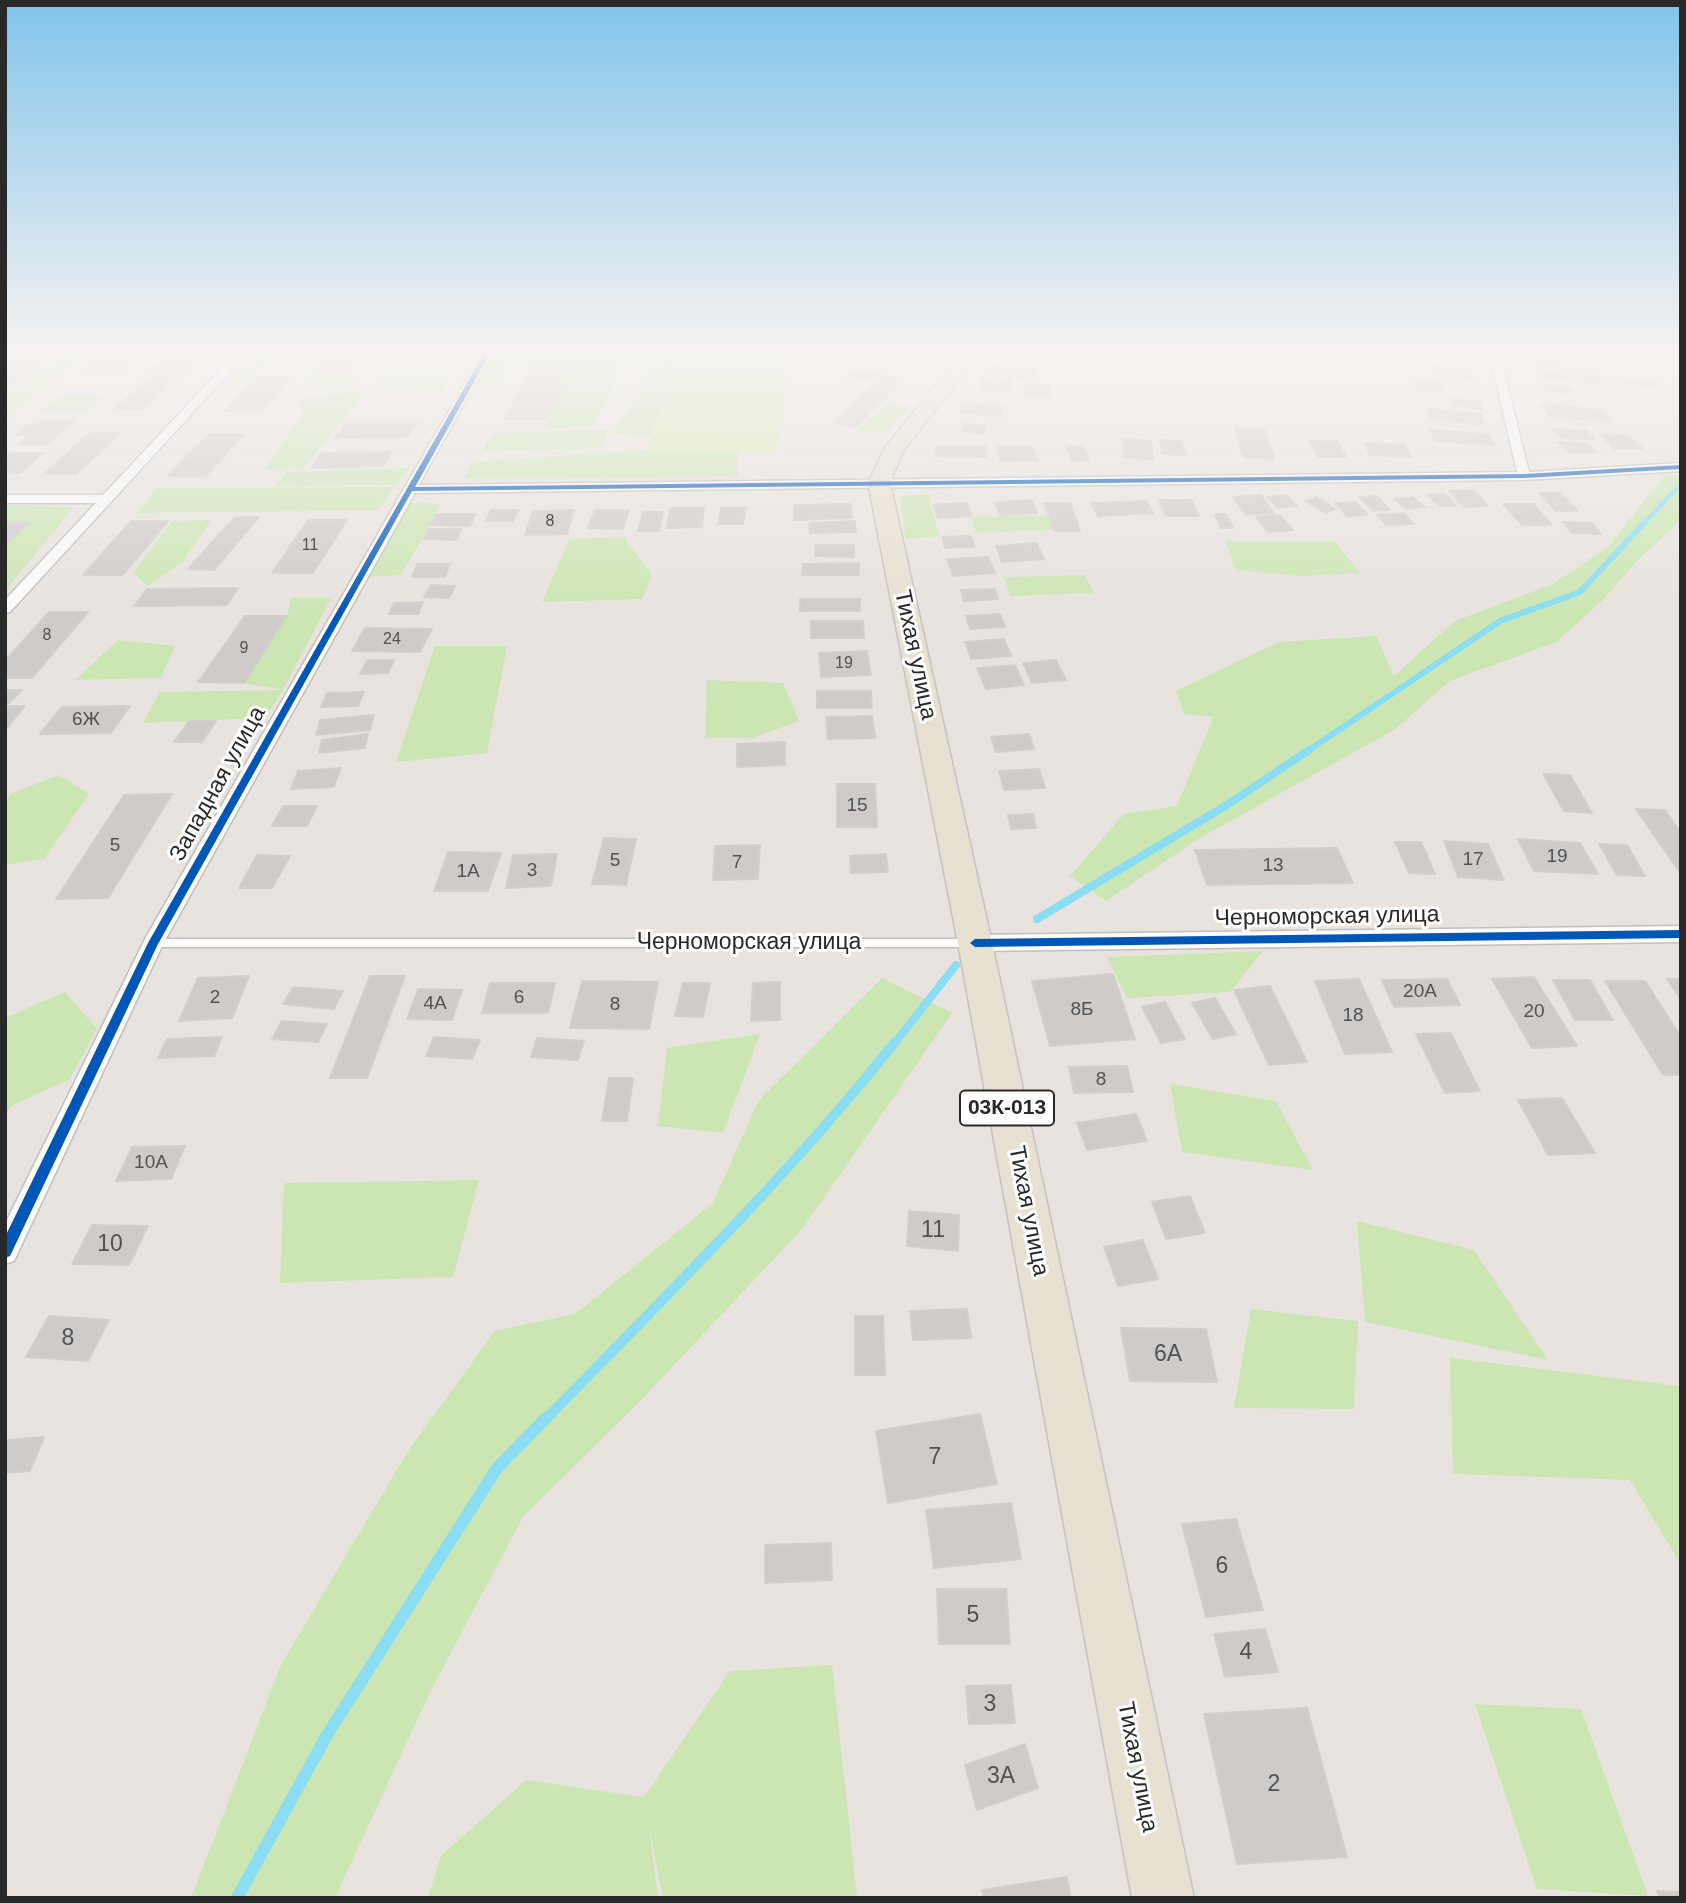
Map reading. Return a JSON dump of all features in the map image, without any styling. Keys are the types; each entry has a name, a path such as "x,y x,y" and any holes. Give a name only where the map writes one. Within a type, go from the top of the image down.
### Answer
{"main road":[{"path":"878,483 893,450 904,437"},
{"name":"Тихая улица","path":"878,483 975,943 1163,1898"}],"street":[{"path":"5,609 165,437"},
{"name":"Западная улица","path":"5,1252 153,943 440,437"},
{"path":"1515,437 1524,476"},
{"path":"410,489 1524,476 1681,467"},
{"path":"5,499 107,499"},
{"name":"Черноморская улица","path":"975,943 1681,934"}],"lane":[{"name":"Черноморская улица","path":"153,943 975,943"}],"green space":[{"path":"287,437 329,437 302,470 265,469"},
{"path":"490,437 606,437 603,448 483,451"},
{"path":"651,437 779,437 777,451 646,450"},
{"path":"646,450 738,451 738,476 465,479 471,462"},
{"path":"410,468 395,485 275,486 287,472"},
{"path":"1666,473 1681,475 1681,520 1639,559 1603,600 1556,642 1450,681 1394,730 1200,838 1106,901 1070,876 1124,814 1177,806 1213,717 1184,714 1176,691 1279,642 1376,636 1394,676 1455,621 1553,584 1609,546"},
{"path":"394,487 379,510 137,513 157,488"},
{"path":"928,494 939,536 906,539 900,496"},
{"path":"406,502 442,504 401,575 365,577"},
{"path":"5,505 74,507 5,591"},
{"path":"1047,515 1054,530 975,533 971,517"},
{"path":"211,520 183,562 148,586 133,573 172,521"},
{"path":"624,537 652,575 642,599 542,602 569,539"},
{"path":"1226,541 1336,542 1360,573 1301,576 1235,570"},
{"path":"1085,575 1094,593 1010,596 1004,577"},
{"path":"291,598 331,598 283,690 244,683 287,616"},
{"path":"118,640 175,646 161,678 75,680"},
{"path":"435,646 507,646 487,753 396,762"},
{"path":"707,680 783,683 799,721 753,738 705,738"},
{"path":"283,690 265,718 143,723 160,692"},
{"path":"59,775 89,794 44,859 5,865 5,803 10,794"},
{"path":"1263,951 1230,992 1127,998 1107,957"},
{"path":"882,978 952,1013 803,1228 643,1398 523,1517 430,1692 335,1898 191,1898 281,1665 408,1451 495,1331 575,1314 713,1203 758,1101"},
{"path":"65,992 97,1029 70,1079 11,1106 5,1115 5,1018"},
{"path":"760,1034 723,1133 658,1126 667,1048"},
{"path":"1170,1084 1276,1101 1313,1170 1182,1152"},
{"path":"479,1180 453,1277 280,1283 284,1183"},
{"path":"1357,1221 1474,1250 1548,1360 1365,1322"},
{"path":"1251,1309 1358,1321 1354,1409 1234,1408"},
{"path":"1450,1358 1681,1386 1681,1565 1630,1480 1453,1474"},
{"path":"832,1665 857,1898 663,1898 649,1827 658,1898 428,1898 441,1856 526,1780 644,1797 730,1671"},
{"path":"1475,1704 1581,1709 1648,1896 1537,1889"}],"building":[{"path":"26,437 56,437 49,444 18,444"},
{"path":"85,437 116,437 77,474 44,474"},
{"path":"205,437 241,437 206,476 168,476"},
{"path":"336,437 407,437 407,437"},
{"path":"1237,437 1267,437 1274,459 1243,457"},
{"path":"1433,437 1490,437 1494,445 1435,441"},
{"path":"1592,437 1595,440 1560,438"},
{"path":"1603,437 1630,437 1643,449 1614,449"},
{"path":"1122,439 1151,441 1154,460 1124,458"},
{"path":"1160,440 1182,441 1186,455 1163,454"},
{"path":"1309,441 1337,441 1346,457 1318,457"},
{"path":"1558,442 1586,443 1596,452 1567,452"},
{"path":"1365,443 1405,445 1411,457 1370,455"},
{"path":"936,446 986,447 986,457 935,456"},
{"path":"996,446 1032,446 1037,460 1001,461"},
{"path":"1066,446 1083,446 1089,460 1072,461"},
{"path":"391,452 383,466 311,468 321,453"},
{"path":"9,453 43,453 20,473 5,473 5,456"},
{"path":"1449,491 1474,491 1488,506 1464,507"},
{"path":"1539,493 1560,493 1578,511 1556,511"},
{"path":"1445,494 1456,506 1439,506 1428,495"},
{"path":"1261,495 1274,513 1246,515 1233,497"},
{"path":"1286,495 1297,506 1278,508 1267,497"},
{"path":"1377,496 1390,510 1373,511 1359,497"},
{"path":"1317,497 1336,509 1325,513 1305,501"},
{"path":"1413,497 1425,507 1406,509 1394,499"},
{"path":"1031,500 1037,513 1000,515 995,502"},
{"path":"1159,500 1191,500 1199,516 1166,516"},
{"path":"1146,501 1153,513 1098,516 1091,503"},
{"path":"1355,502 1368,515 1347,516 1335,503"},
{"path":"967,503 972,516 938,518 933,505"},
{"path":"1044,503 1070,503 1080,531 1054,531"},
{"path":"851,504 852,518 794,520 794,505"},
{"path":"1503,504 1533,504 1552,525 1522,525"},
{"path":"670,508 704,508 702,527 667,528"},
{"path":"721,508 746,508 743,524 718,524"},
{"path":"491,510 518,510 513,521 485,521"},
{"path":"574,510 567,534 525,535 533,511"},
{"path":"595,510 629,510 623,529 588,528"},
{"path":"643,512 663,512 659,531 638,531"},
{"path":"1404,513 1414,524 1386,525 1377,515"},
{"path":"437,514 475,514 470,526 431,525"},
{"path":"1215,514 1226,514 1233,528 1221,528"},
{"path":"1280,515 1293,530 1268,532 1256,517"},
{"path":"235,517 259,517 214,570 188,569"},
{"path":"308,520 347,520 313,573 272,573"},
{"path":"131,521 168,521 123,575 83,575"},
{"path":"855,521 856,532 810,533 809,523"},
{"path":"1563,522 1592,523 1601,534 1572,533"},
{"path":"5,523 29,523 5,545"},
{"path":"429,529 462,529 456,540 423,539"},
{"path":"971,536 975,547 945,548 942,537"},
{"path":"1036,543 1044,559 1002,562 996,546"},
{"path":"816,545 854,545 854,557 815,556"},
{"path":"988,557 995,573 953,576 947,559"},
{"path":"859,563 859,575 802,575 803,564"},
{"path":"417,564 450,564 445,577 412,577"},
{"path":"431,585 455,586 449,598 424,597"},
{"path":"238,588 227,605 134,606 147,589"},
{"path":"995,589 998,599 964,601 961,590"},
{"path":"800,599 860,599 860,611 800,611"},
{"path":"423,602 418,614 389,614 394,603"},
{"path":"49,612 88,612 32,678 5,678 5,661"},
{"path":"1000,614 1005,627 970,629 966,616"},
{"path":"245,616 287,616 244,683 198,682"},
{"path":"811,621 863,621 864,638 811,638"},
{"path":"365,628 432,629 420,652 352,651"},
{"path":"1004,639 1011,656 971,659 965,642"},
{"path":"867,651 871,675 821,677 819,653"},
{"path":"367,660 394,660 388,673 360,674"},
{"path":"1056,660 1066,680 1032,683 1023,663"},
{"path":"1015,665 1024,685 986,689 977,668"},
{"path":"5,690 22,690 9,703 5,703"},
{"path":"817,691 871,691 872,708 817,708"},
{"path":"364,692 358,706 321,707 327,693"},
{"path":"5,706 25,706 5,730"},
{"path":"130,706 111,733 40,734 62,707"},
{"path":"374,715 370,730 316,735 320,720"},
{"path":"872,716 875,738 828,739 826,717"},
{"path":"189,721 216,721 202,742 174,742"},
{"path":"368,734 365,748 319,753 322,740"},
{"path":"1029,734 1034,749 996,752 991,737"},
{"path":"785,742 785,765 737,767 737,744"},
{"path":"341,768 334,787 291,789 298,771"},
{"path":"1039,769 1045,788 1004,790 999,771"},
{"path":"1543,774 1570,775 1592,813 1564,811"},
{"path":"837,784 875,784 877,827 837,827"},
{"path":"172,794 108,898 56,899 124,795"},
{"path":"283,806 317,806 307,826 272,826"},
{"path":"1636,809 1665,810 1681,833 1681,874"},
{"path":"1033,814 1036,828 1011,829 1008,815"},
{"path":"604,838 636,839 626,885 592,884"},
{"path":"1518,839 1580,843 1598,874 1534,871"},
{"path":"1444,841 1488,844 1504,880 1458,877"},
{"path":"1395,842 1421,842 1435,874 1409,873"},
{"path":"1599,844 1627,845 1645,876 1617,875"},
{"path":"760,845 758,879 713,880 715,846"},
{"path":"1337,848 1353,883 1207,885 1195,850"},
{"path":"448,852 501,853 488,891 434,891"},
{"path":"557,854 551,886 506,888 513,855"},
{"path":"886,854 888,872 851,873 850,856"},
{"path":"257,855 290,856 272,888 239,888"},
{"path":"1113,974 1135,1039 1050,1046 1032,981"},
{"path":"249,976 232,1018 179,1021 198,978"},
{"path":"370,976 405,976 367,1078 330,1078"},
{"path":"1534,977 1577,1046 1532,1048 1492,979"},
{"path":"1359,979 1392,1052 1345,1054 1315,981"},
{"path":"1447,979 1460,1005 1394,1007 1382,980"},
{"path":"1667,979 1681,979 1681,1000"},
{"path":"1553,980 1590,980 1613,1020 1575,1020"},
{"path":"582,981 658,982 649,1029 570,1028"},
{"path":"1605,981 1645,981 1681,1037 1681,1075 1663,1075"},
{"path":"780,982 780,1020 751,1021 753,983"},
{"path":"490,983 555,983 548,1013 482,1013"},
{"path":"683,983 710,983 703,1017 675,1016"},
{"path":"1270,986 1307,1062 1269,1065 1234,990"},
{"path":"293,987 343,991 334,1009 283,1004"},
{"path":"418,989 462,990 452,1020 407,1019"},
{"path":"1215,998 1236,1034 1213,1039 1192,1003"},
{"path":"1165,1002 1185,1039 1161,1043 1142,1007"},
{"path":"282,1021 327,1024 318,1042 272,1039"},
{"path":"1451,1033 1480,1091 1445,1093 1416,1034"},
{"path":"222,1037 214,1056 158,1058 167,1039"},
{"path":"434,1037 480,1040 472,1059 426,1056"},
{"path":"537,1038 584,1041 578,1060 531,1057"},
{"path":"1127,1066 1133,1092 1074,1093 1069,1067"},
{"path":"609,1078 633,1078 627,1121 602,1121"},
{"path":"1562,1098 1595,1153 1548,1155 1518,1100"},
{"path":"1136,1114 1147,1141 1087,1150 1077,1123"},
{"path":"185,1146 171,1179 116,1181 132,1147"},
{"path":"1190,1196 1205,1233 1166,1239 1152,1202"},
{"path":"909,1211 959,1215 958,1251 907,1246"},
{"path":"92,1225 148,1226 129,1265 72,1264"},
{"path":"1143,1240 1158,1279 1118,1286 1104,1247"},
{"path":"967,1309 971,1338 913,1340 910,1311"},
{"path":"49,1316 109,1320 88,1361 26,1357"},
{"path":"855,1316 883,1316 885,1375 855,1375"},
{"path":"1121,1328 1206,1329 1217,1382 1130,1381"},
{"path":"980,1414 997,1484 888,1503 876,1431"},
{"path":"44,1437 30,1471 5,1473 5,1440"},
{"path":"1011,1503 1021,1559 934,1568 926,1510"},
{"path":"1236,1519 1263,1610 1206,1617 1182,1524"},
{"path":"831,1543 832,1580 765,1583 765,1545"},
{"path":"937,1589 1006,1589 1010,1644 939,1644"},
{"path":"1265,1629 1278,1672 1225,1677 1214,1634"},
{"path":"1011,1685 1015,1723 969,1724 966,1686"},
{"path":"1307,1708 1347,1857 1237,1864 1204,1714"},
{"path":"1025,1744 1038,1788 977,1810 965,1765"},
{"path":"1067,1877 1071,1898 984,1898 982,1890"},
{"path":"1657,1891 1681,1892 1681,1898 1660,1898"}],"waterway":[{"path":"1642,525 1676,489 1681,488"},
{"path":"1306,752 1500,621 1580,592 1644,523"},
{"path":"1037,919 1227,805 1309,750"},
{"path":"894,1044 956,965"},
{"path":"545,1420 769,1188 895,1042"},
{"path":"237,1898 327,1735 497,1468 546,1418"}],"cycle path":[{"path":"5,1252 153,943 440,437"},
{"path":"410,489 1524,476 1681,467"},
{"path":"975,943 1681,934"}]}
